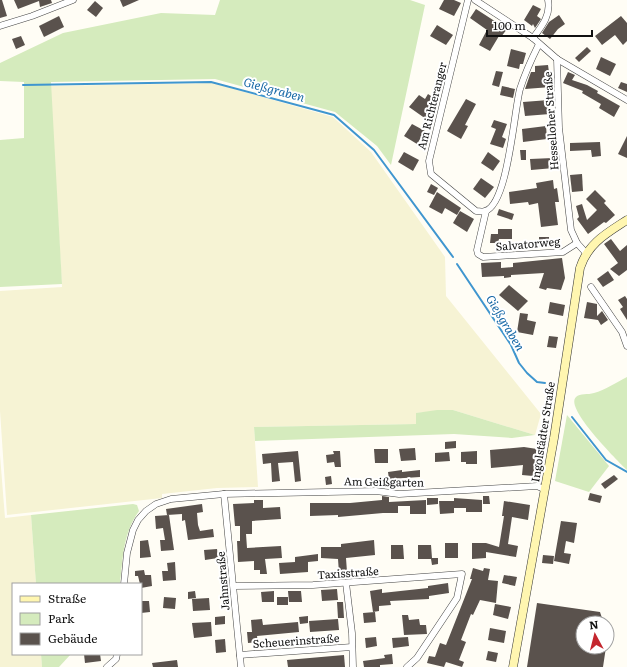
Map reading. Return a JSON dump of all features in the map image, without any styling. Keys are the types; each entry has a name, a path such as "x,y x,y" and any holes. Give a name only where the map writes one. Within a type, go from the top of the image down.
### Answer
{"main road":[{"name":"Ingolstädter Straße","path":"513,667 580,268 586,252 602,236 627,220"}],"street":[{"path":"0,26 38,14 73,0"},
{"name":"Am Richteranger","path":"468,0 429,161 431,174 476,211 486,211"},
{"name":"Hesselloher Straße","path":"475,0 533,38 557,59 559,128 571,230 577,243 586,252"},
{"path":"533,38 544,23 550,11 548,0"},
{"path":"486,211 493,205 508,168 520,90 530,62 539,44"},
{"path":"557,59 627,100"},
{"name":"Salvatorweg","path":"486,211 477,250 478,254 483,257 564,252 577,243"},
{"path":"591,287 622,332 627,346"},
{"name":"Am Geißgarten","path":"124,583 130,539 138,520 146,511 156,504 171,499 224,494 376,491 399,494 536,486 544,489"},
{"name":"Jahnstraße","path":"224,494 241,667"},
{"name":"Taxisstraße","path":"234,586 346,583 462,574 457,598 418,658 407,667"},
{"path":"346,583 353,667"},
{"name":"Scheuerinstraße","path":"240,655 352,647"},
{"path":"107,667 116,659 117,655"}],"shaded area":[{"path":"213,83 333,117 371,152 445,257 446,296 541,414 535,435 453,410 416,413 416,424 254,427 258,487 217,488 162,494 162,498 7,515 0,411 0,291 62,287 50,86"},
{"path":"0,455 5,518 31,515 36,583 12,583 12,655 41,655 42,667 0,667"}],"green space":[{"path":"220,0 410,0 425,5 391,165 377,146 335,112 215,79 51,82 62,284 0,287 0,140 24,138 24,82 0,81 0,63 63,33 161,13 215,15"},
{"path":"627,377 627,470 584,423 574,403 576,397 578,396 598,392"},
{"path":"437,410 453,410 535,435 512,438 454,434 255,441 254,427 416,424 416,413"},
{"path":"567,415 609,466 589,492 555,481"},
{"path":"133,504 137,505 139,511 127,537 123,555 120,583 36,583 31,515"},
{"path":"41,655 70,655 59,667 42,667"}],"building":[{"path":"0,0 2,0 7,16 0,18"},
{"path":"14,0 51,0 52,3 40,7 39,1 18,9"},
{"path":"120,0 139,0 123,7"},
{"path":"444,0 454,0 461,3 454,16 439,9"},
{"path":"95,1 103,8 96,17 87,10"},
{"path":"533,5 541,9 537,16 541,19 535,28 533,24 532,26 524,20"},
{"path":"476,9 507,29 501,37 499,36 490,51 479,45 487,30 470,18"},
{"path":"559,15 565,24 558,29 550,39 542,33 549,22"},
{"path":"59,16 64,27 44,37 39,26"},
{"path":"621,16 627,23 627,41 623,45 615,35 602,45 595,36"},
{"path":"437,25 453,35 446,45 430,36"},
{"path":"21,36 25,45 16,49 12,39"},
{"path":"587,47 591,51 579,62 575,58"},
{"path":"511,49 526,53 523,64 520,64 519,69 507,66"},
{"path":"601,57 616,64 610,76 596,69"},
{"path":"548,65 551,87 525,89 531,72 535,72 535,66"},
{"path":"496,71 503,72 499,87 492,85"},
{"path":"568,72 575,75 572,80 587,85 598,91 597,93 620,106 614,117 599,108 601,104 582,93 583,91 563,83"},
{"path":"621,82 627,84 627,92 618,88"},
{"path":"502,86 515,89 513,98 500,95"},
{"path":"428,94 434,98 431,104 435,107 426,119 409,107 419,95 425,99"},
{"path":"466,99 476,104 465,125 468,126 461,139 447,131"},
{"path":"549,100 550,114 525,116 523,102"},
{"path":"494,120 507,124 502,137 506,139 503,148 490,144 496,129 491,127"},
{"path":"412,124 425,131 417,144 404,136"},
{"path":"546,126 547,139 523,142 522,129"},
{"path":"627,136 627,158 618,154"},
{"path":"600,142 601,156 592,157 591,150 570,151 570,143"},
{"path":"520,150 526,150 526,160 521,160"},
{"path":"404,152 419,160 413,171 398,162"},
{"path":"488,152 500,161 493,171 481,163"},
{"path":"553,158 554,168 531,170 530,159"},
{"path":"582,174 583,191 572,192 570,175"},
{"path":"481,178 494,187 485,198 473,189"},
{"path":"553,180 554,189 557,188 559,202 555,202 558,225 541,227 538,203 529,205 528,202 510,204 509,192 537,188 536,183"},
{"path":"431,184 438,188 434,195 427,192"},
{"path":"595,190 606,201 604,203 615,215 606,223 604,222 588,234 577,219 579,217 576,206 582,204 587,220 597,210 586,199"},
{"path":"437,192 461,208 457,215 445,208 442,214 429,207"},
{"path":"499,209 514,214 512,220 497,215"},
{"path":"460,211 474,219 467,232 453,223"},
{"path":"498,229 512,229 512,239 499,239 498,243 490,243 491,234 498,234"},
{"path":"539,237 549,237 549,247 539,247"},
{"path":"611,239 620,251 627,245 627,270 619,276 610,269 618,263 604,244"},
{"path":"562,258 565,278 561,290 547,288 546,290 539,288 544,273 511,275 511,277 504,278 504,276 482,277 481,263 501,262 501,268 513,267 513,263"},
{"path":"608,271 614,280 603,287 597,279"},
{"path":"509,285 528,301 518,311 499,295"},
{"path":"625,296 627,299 627,320 620,309 623,307 618,300"},
{"path":"550,302 565,305 563,316 548,313"},
{"path":"587,302 597,304 597,316 602,311 608,320 601,325 598,320 584,318"},
{"path":"520,313 528,314 527,320 536,322 533,335 517,332"},
{"path":"549,336 558,337 556,348 547,347"},
{"path":"456,441 456,448 445,449 445,442"},
{"path":"524,447 537,449 533,476 522,475 523,465 491,468 490,450"},
{"path":"415,448 416,460 401,461 399,449"},
{"path":"374,449 388,449 388,463 375,463"},
{"path":"298,451 301,481 295,482 293,462 278,463 280,481 272,482 271,463 263,464 262,454"},
{"path":"333,451 340,451 341,467 335,467 334,462 327,463 326,455 334,454"},
{"path":"477,451 477,464 466,464 466,462 461,462 461,452"},
{"path":"449,452 450,461 435,462 435,453"},
{"path":"402,470 402,472 420,470 420,477 389,479 388,472"},
{"path":"614,475 618,479 605,489 601,484"},
{"path":"331,476 332,484 326,485 325,477"},
{"path":"590,493 602,496 600,503 588,500"},
{"path":"382,496 389,497 389,502 426,500 426,514 410,514 410,506 398,506 398,513 338,517 338,515 310,516 310,503 350,503 382,500"},
{"path":"483,496 489,496 490,504 483,504"},
{"path":"427,498 438,498 438,504 427,505"},
{"path":"454,498 482,500 482,512 466,512 466,508 454,508 454,513 440,514 439,501 454,501"},
{"path":"254,500 263,500 263,508 280,507 281,519 252,521 252,534 246,534 247,548 281,546 282,558 265,559 267,574 260,574 260,570 254,570 254,561 238,562 237,541 240,541 240,526 235,526 233,504 254,503"},
{"path":"504,501 530,505 528,520 512,517 508,544 518,546 516,557 486,552 486,558 472,559 472,543 486,543 499,547 504,516 502,516"},
{"path":"202,504 203,512 197,513 200,531 213,529 214,537 188,540 185,520 182,521 182,514 167,515 166,509"},
{"path":"169,515 174,550 161,551 160,540 165,540 163,528 156,529 155,516"},
{"path":"561,521 577,523 574,543 566,541 564,553 571,554 569,564 554,561"},
{"path":"148,540 151,557 140,558 140,541"},
{"path":"374,540 375,555 346,558 347,572 339,573 338,559 321,558 321,547 341,547 341,544"},
{"path":"445,543 458,543 458,558 445,558"},
{"path":"391,545 403,545 404,559 391,559"},
{"path":"418,545 431,545 432,558 438,558 438,564 432,565 431,559 418,559"},
{"path":"217,549 218,558 205,560 204,550"},
{"path":"318,554 318,561 308,562 308,572 280,574 279,563 295,562 295,557"},
{"path":"543,555 554,556 553,564 542,563"},
{"path":"175,562 176,580 163,581 162,571 168,571 167,563"},
{"path":"473,568 483,571 484,568 490,569 488,580 498,581 496,603 480,600 473,615 471,614 461,640 466,642 459,660 464,662 462,667 446,662 444,667 427,663 429,656 435,657 440,643 446,645 472,579 470,579"},
{"path":"144,570 145,575 151,575 152,586 142,588 142,583 140,583 138,576 135,576 135,571"},
{"path":"504,575 517,577 515,586 502,583"},
{"path":"448,583 449,593 429,596 429,599 390,601 391,605 379,606 379,611 373,612 370,591 382,589 382,593 428,588 428,586"},
{"path":"337,589 338,600 322,601 321,590"},
{"path":"195,591 196,598 188,599 188,592"},
{"path":"274,591 274,602 262,602 261,592"},
{"path":"288,591 301,591 302,602 289,602"},
{"path":"164,597 176,598 175,609 163,608"},
{"path":"277,597 288,597 288,605 277,605"},
{"path":"209,598 210,610 193,611 192,599"},
{"path":"142,601 149,601 150,612 142,613"},
{"path":"337,602 343,602 344,618 338,618"},
{"path":"537,603 600,612 601,615 575,615 575,655 605,655 603,667 527,667"},
{"path":"495,604 511,607 508,619 493,615"},
{"path":"375,612 376,622 364,623 363,613"},
{"path":"402,615 408,615 409,620 419,619 420,625 426,625 427,634 404,635"},
{"path":"225,616 225,624 215,625 215,617"},
{"path":"308,616 308,623 300,624 299,617"},
{"path":"262,619 263,625 298,622 299,632 257,636 258,642 248,643 247,632 252,632 251,620"},
{"path":"338,619 339,630 310,632 309,621"},
{"path":"211,622 212,636 194,638 192,623"},
{"path":"490,628 506,631 504,643 488,640"},
{"path":"376,637 377,646 366,648 365,638"},
{"path":"408,637 409,646 393,648 392,638"},
{"path":"225,639 226,652 216,653 215,640"},
{"path":"488,651 498,653 496,662 486,660"},
{"path":"392,654 393,664 380,665 380,667 364,667 363,661 385,658 384,655"},
{"path":"84,655 100,655 101,661 85,663"},
{"path":"344,655 345,667 288,667 287,660"},
{"path":"177,660 178,667 153,667 152,663"}],"waterway":[{"name":"Gießgraben","path":"23,85 211,82 334,115 374,150 453,257"},
{"name":"Gießgraben","path":"457,264 511,345 519,363 537,382 545,383"},
{"name":"Gießgraben","path":"572,417 606,460 627,472"}]}
